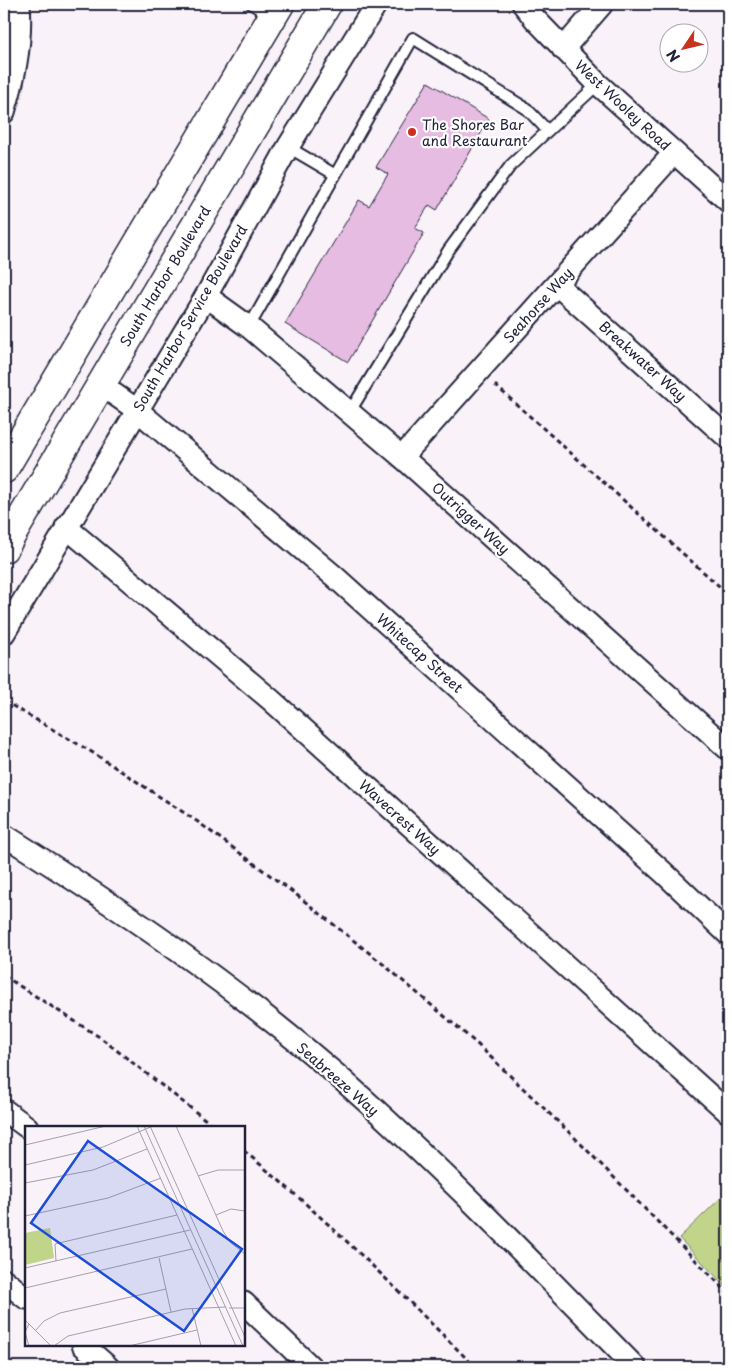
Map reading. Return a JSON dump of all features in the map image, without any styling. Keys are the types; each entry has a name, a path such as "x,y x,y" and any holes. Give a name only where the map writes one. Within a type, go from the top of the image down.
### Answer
{"main road":[{"name":"South Harbor Boulevard","path":"4,548 326,4"},
{"path":"4,470 268,8"}],"street":[{"path":"4,112 11,90 18,52 20,4"},
{"name":"South Harbor Service Boulevard","path":"4,633 206,296 288,147 376,4"},
{"name":"West Wooley Road","path":"524,4 563,49 598,84 728,202"},
{"path":"563,49 602,4"},
{"name":"Seahorse Way","path":"402,457 674,153"},
{"name":"Breakwater Way","path":"557,285 728,438"},
{"name":"Outrigger Way","path":"206,296 249,327 402,457 728,748"},
{"name":"Whitecap Street","path":"100,385 137,410 334,576 664,873 728,934"},
{"name":"Wavecrest Way","path":"66,527 271,700 728,1112"},
{"name":"Seabreeze Way","path":"4,835 98,894 182,953 256,1009 337,1076 451,1179 635,1367"},
{"path":"4,1110 26,1126"},
{"path":"4,1280 25,1297"},
{"path":"245,1304 311,1367"},
{"path":"84,1346 108,1367"}],"lane":[{"path":"249,327 334,174 413,38 527,109 547,130"},
{"path":"349,413 448,251 511,165 598,84"},
{"path":"288,147 334,174"}],"path":[{"path":"480,371 728,594"},
{"path":"4,701 94,754 198,822 298,896 383,964 476,1043 576,1140 728,1293"},
{"path":"4,976 102,1038 214,1126"},
{"path":"245,1152 373,1264 474,1367"}],"green space":[{"path":"728,1191 728,1289 679,1238"}],"building":[{"path":"428,82 489,119 437,210 429,205 415,228 424,233 348,362 285,324 359,200 369,206 388,174 376,167"}],"place":[{"name":"The Shores Bar and Restaurant","path":"412,132"}]}
